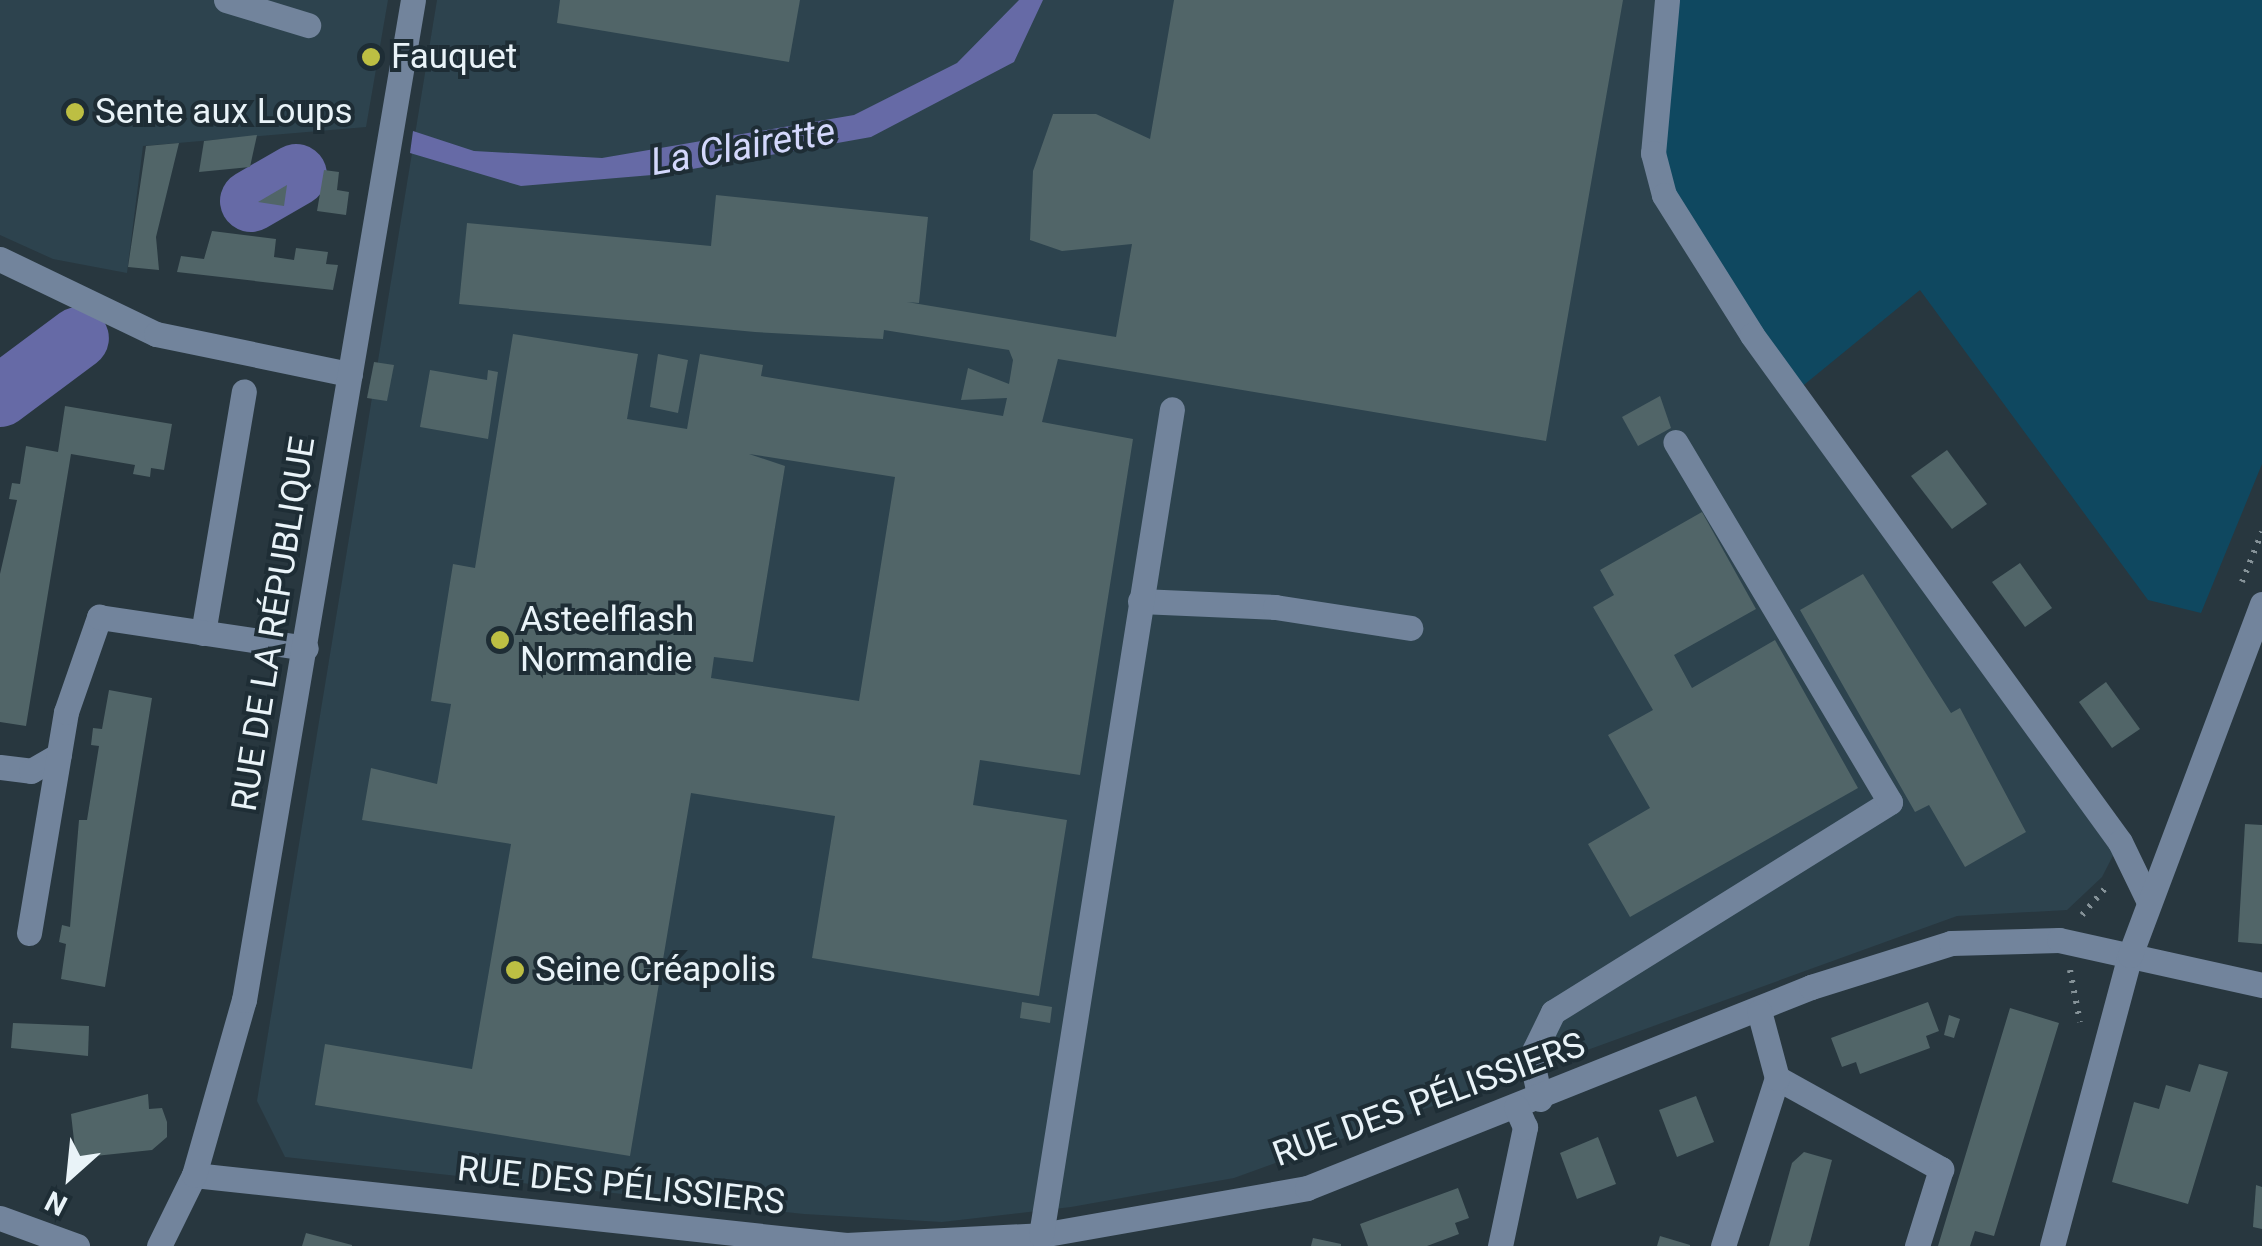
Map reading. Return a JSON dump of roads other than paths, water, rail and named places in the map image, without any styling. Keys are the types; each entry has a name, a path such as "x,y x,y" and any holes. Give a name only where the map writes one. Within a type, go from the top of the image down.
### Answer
{"street":[{"path":"226,0 308,26"},
{"name":"RUE DE LA RÉPUBLIQUE","path":"159,1246 184,1205 244,1000 413,0"},
{"path":"1667,0 1653,154 1664,195 1752,336 2126,856 2149,902"},
{"path":"0,259 156,334 350,374"},
{"path":"203,633 244,391"},
{"path":"1040,1235 1172,409"},
{"path":"1500,1246 1525,1128 1531,1058 1553,1012 1890,802 1675,442"},
{"path":"1140,600 1275,607 1410,628"},
{"path":"2052,1246 2130,955 2262,604"},
{"path":"29,933 58,756 98,616 306,648"},
{"path":"0,766 31,772 58,756"},
{"name":"RUE DES PÉLISSIERS","path":"194,1175 846,1245 1040,1235 1307,1188 1759,1012 1951,944 2043,938 2262,985"},
{"path":"1724,1246 1777,1078 1759,1012"},
{"path":"1777,1078 1942,1170 1917,1246"},
{"path":"0,1218 76,1246"}],"water":[{"path":"1019,0 1043,0 1014,62 871,137 664,174 521,186 410,153 413,131 474,151 602,158 854,115 957,63"}],"waterway":[{"name":"La Clairette","path":"251,201 296,175"},
{"name":"La Clairette","path":"0,396 78,338"}],"place":[{"name":"Fauquet","path":"371,57"},
{"name":"Sente aux Loups","path":"75,112"},
{"name":"Asteelflash Normandie","path":"500,640"},
{"name":"Seine Créapolis","path":"515,970"}]}
